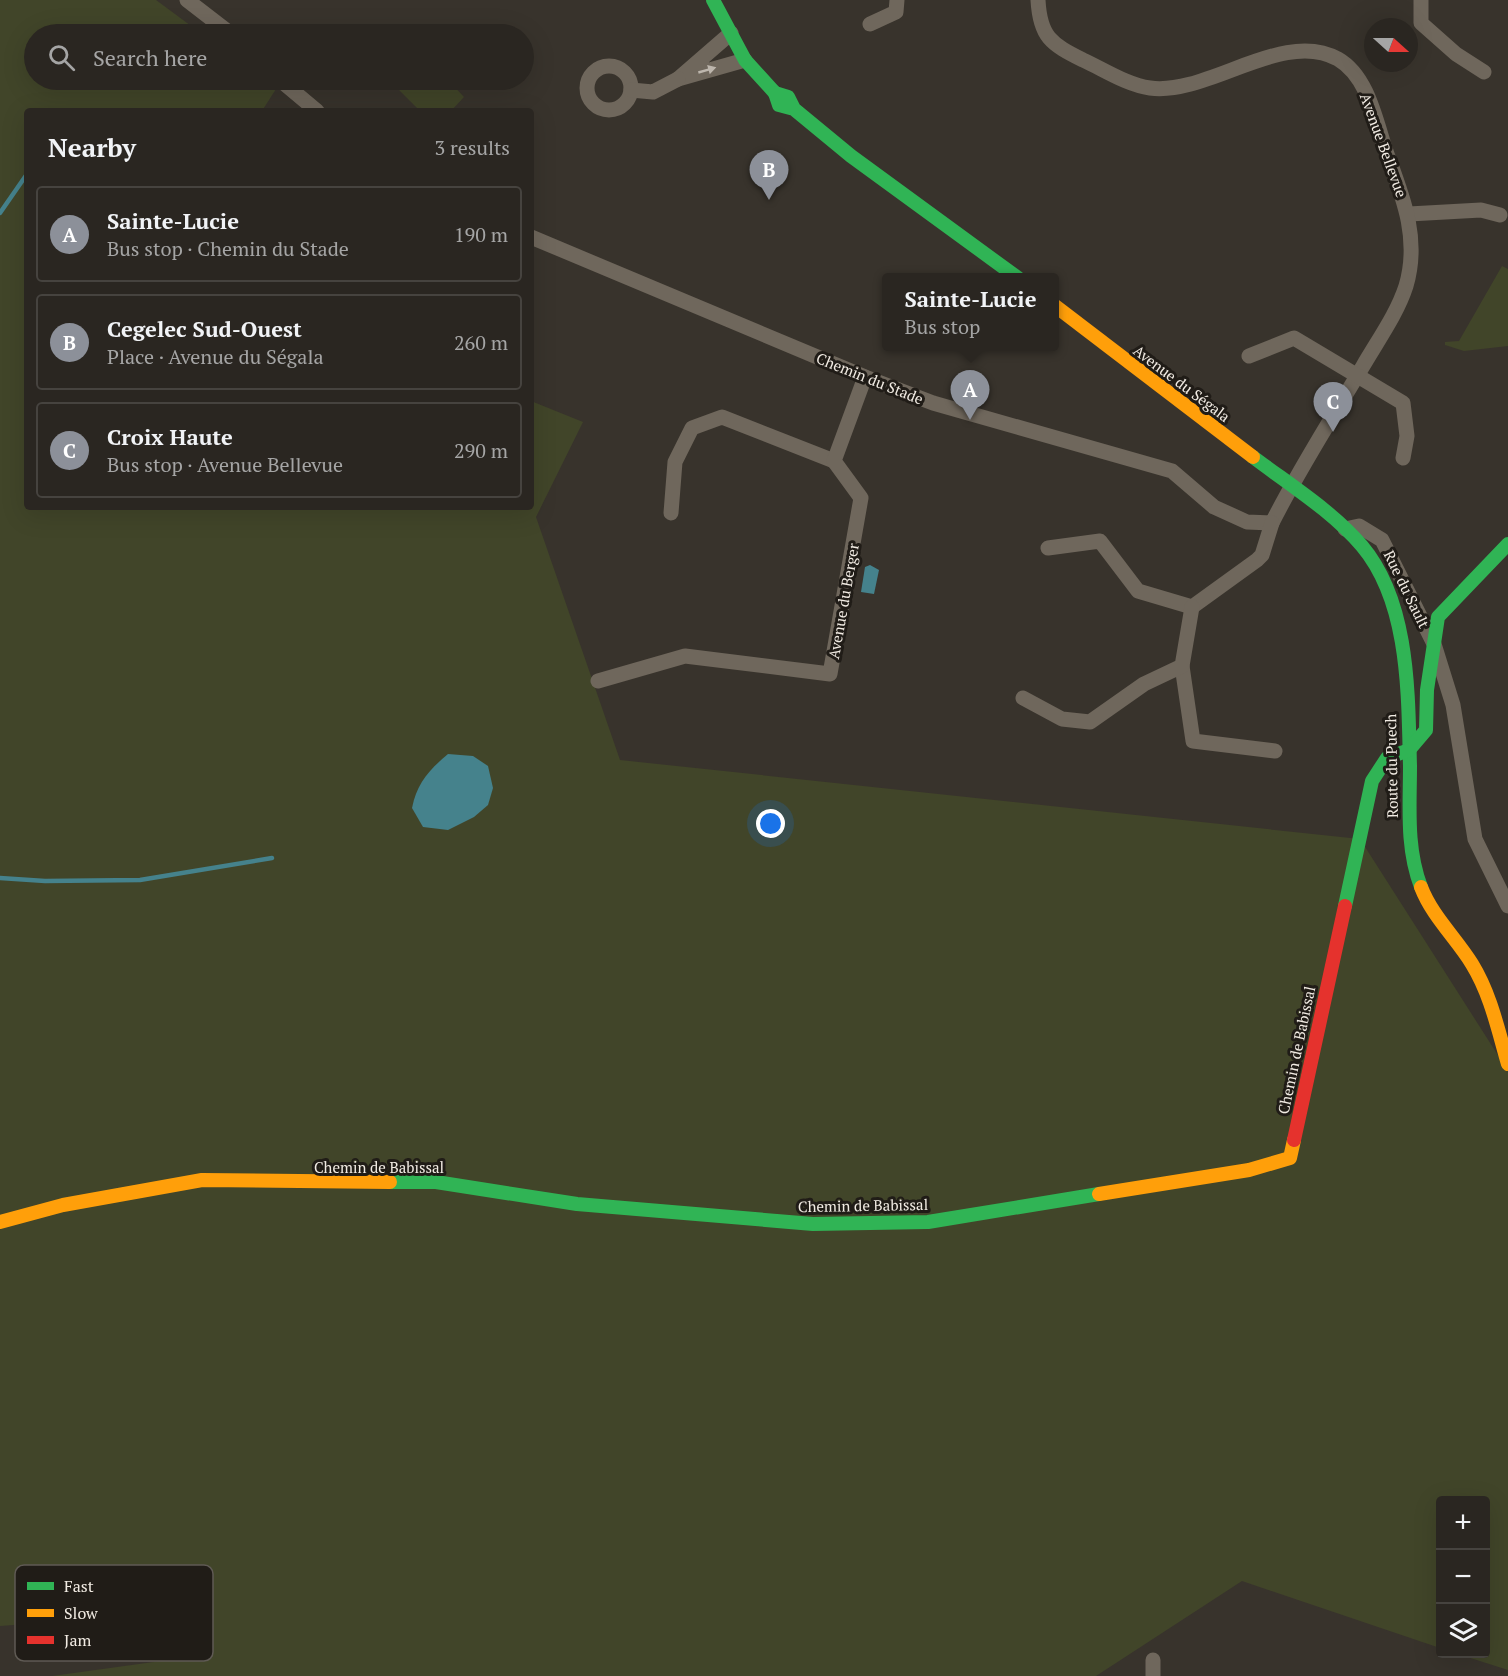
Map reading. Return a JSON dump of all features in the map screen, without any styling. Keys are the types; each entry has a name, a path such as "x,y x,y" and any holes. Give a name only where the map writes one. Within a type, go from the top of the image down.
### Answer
{"street":[{"path":"188,0 218,24"},
{"path":"713,0 745,60 775,93 788,97 794,109 851,156 1011,273"},
{"path":"870,24 896,12 897,0"},
{"name":"Avenue Bellevue","path":"1038,0 1039,19 1046,37 1059,48 1113,75 1149,88 1179,86 1287,53 1315,50 1339,60 1361,81 1409,214 1412,252 1406,286 1392,317 1290,486"},
{"path":"1421,0 1421,23 1456,54 1484,72"},
{"path":"678,79 731,33"},
{"path":"631,90 653,92 678,79 745,60"},
{"path":"292,90 313,108"},
{"path":"1409,214 1482,210 1500,215"},
{"name":"Chemin du Stade","path":"534,238 865,377 933,403 1172,471 1214,507 1247,522 1272,523"},
{"name":"Avenue du Ségala","path":"1059,309 1290,486"},
{"path":"1249,356 1294,338 1403,403 1407,436 1403,458"},
{"path":"671,513 675,462 692,428 722,417 834,461 865,377"},
{"name":"Avenue du Berger","path":"598,681 685,656 830,674 861,498 834,461"},
{"path":"1275,751 1193,741 1182,666 1192,607 1262,555 1272,523 1290,486"},
{"name":"Route du Puech","path":"1290,486 1345,529 1365,549 1378,570 1392,606 1406,694 1409,828 1417,880 1478,973 1487,994 1508,1064"},
{"name":"Rue du Sault","path":"1345,529 1359,526 1382,540 1434,644 1453,705 1475,839 1506,896"},
{"path":"1048,548 1100,540 1138,591 1192,607"},
{"path":"1409,750 1426,730 1438,617 1508,544"},
{"path":"1023,698 1062,719 1090,722 1144,684 1182,666"},
{"name":"Chemin de Babissal","path":"0,1222 63,1205 202,1180 319,1184 436,1182 577,1204 801,1223 928,1222 1249,1170 1290,1158 1372,781 1387,758 1409,750"},
{"path":"1153,1660 1154,1676"}],"green space":[{"path":"0,0 156,0 188,24 24,24 24,90 275,90 264,108 24,108 24,510 534,510 534,402 583,422 536,517 620,760 1360,839 1508,1071 1508,1670 1470,1658 1490,1658 1490,1496 1436,1496 1436,1647 1242,1581 1096,1676 52,1676 161,1661 213,1661 213,1565 15,1565 15,1625 0,1626"},
{"path":"399,90 457,90 464,97 454,108 417,108"},
{"path":"1502,266 1508,269 1508,346 1464,351 1445,345 1445,342 1459,341"}],"water":[{"path":"870,565 879,570 874,594 861,592 865,567"},
{"path":"448,754 473,756 488,766 493,788 488,805 474,817 448,830 423,827 412,808 414,799 425,778"}],"waterway":[{"path":"0,213 24,178"},
{"path":"0,878 45,881 140,880 272,858"}],"traffic: fast":[{"path":"713,0 745,60 775,93"},
{"path":"775,93 788,97 794,109 779,105 775,93"},
{"path":"794,109 851,156 1011,273"},
{"path":"1253,457 1310,499 1350,533 1378,569 1389,594 1398,622 1407,680 1411,842 1421,887"},
{"path":"1345,906 1372,781 1387,758 1409,750 1426,730 1427,690 1438,617 1508,544"},
{"path":"390,1182 436,1182 577,1204 813,1224 928,1222 1099,1194"}],"traffic: slow":[{"path":"1059,309 1253,457"},
{"path":"1421,887 1431,908 1466,954 1479,976 1508,1064"},
{"path":"1099,1194 1249,1170 1290,1158 1294,1140"},
{"path":"0,1222 63,1205 202,1180 390,1182"}],"traffic: jam":[{"path":"1294,1140 1345,906"}],"place":[{"name":"Cegelec Sud-Ouest","path":"769,200"},
{"name":"Sainte-Lucie","path":"970,420"},
{"name":"Croix Haute","path":"1333,432"}]}
